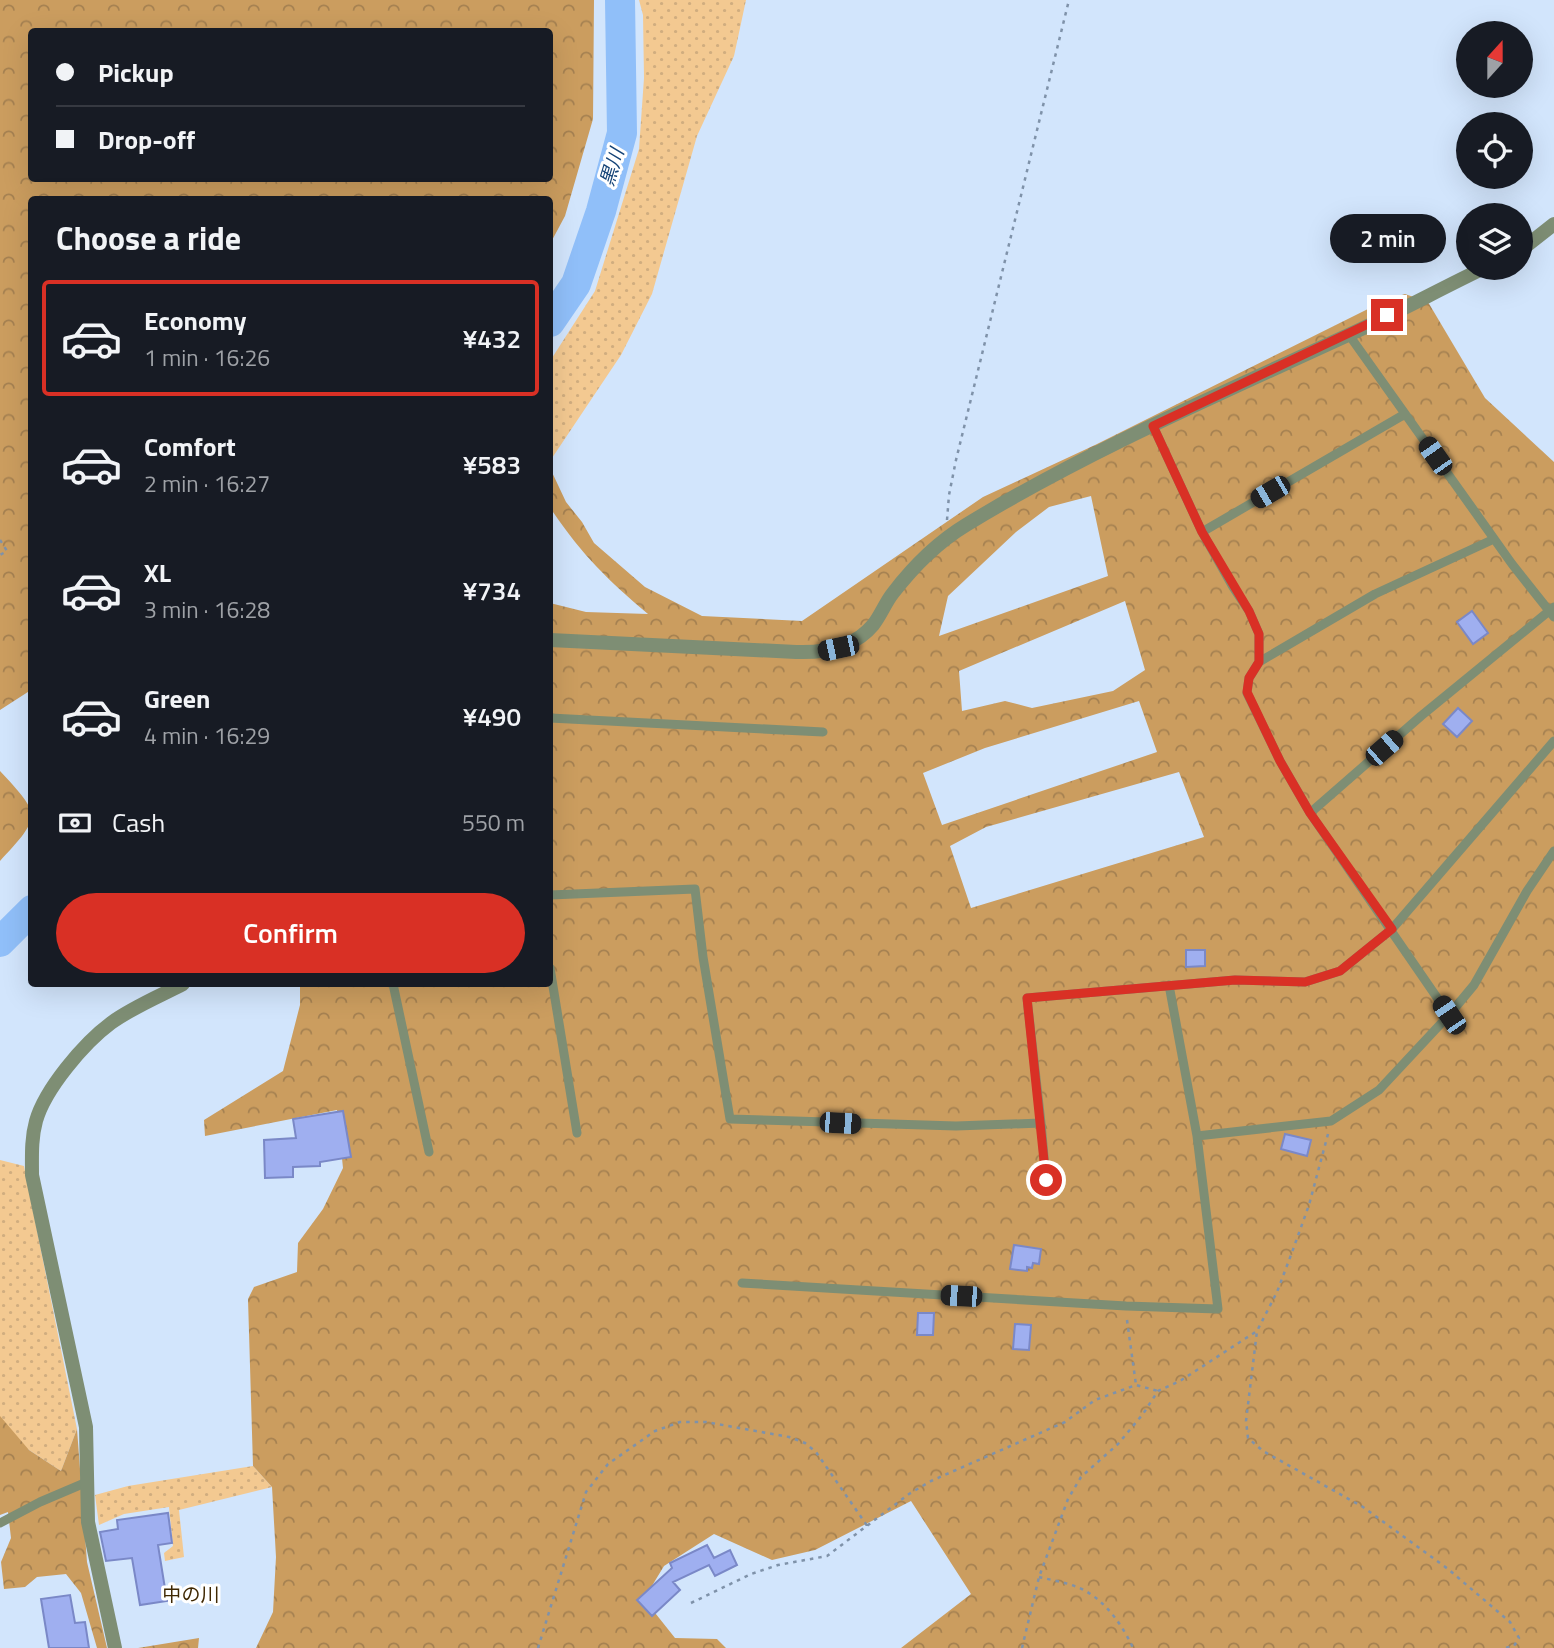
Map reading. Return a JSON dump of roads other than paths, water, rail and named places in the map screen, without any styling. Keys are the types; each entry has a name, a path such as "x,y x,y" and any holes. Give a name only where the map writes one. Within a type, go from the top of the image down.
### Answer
{"street":[{"path":"1533,241 1554,224"},
{"path":"553,640 817,653 838,648 857,639 873,626 892,594 946,537 1042,482 1153,426 1461,280"},
{"path":"115,1648 88,1522 86,1427 32,1175 31,1141 36,1118 52,1088 83,1050 111,1023 177,987"}],"lane":[{"path":"1310,813 1421,716 1552,612 1494,539 1349,335"},
{"path":"1202,532 1405,414"},
{"path":"1153,426 1202,532 1249,611 1259,634 1259,662"},
{"path":"1449,1015 1310,813 1280,761 1247,692 1249,678 1259,662 1375,594 1494,539"},
{"path":"553,718 823,732"},
{"path":"1046,1180 1027,998 1235,980 1305,982 1340,971 1392,929 1554,741"},
{"path":"1197,1136 1331,1121 1379,1090 1474,985 1527,891 1554,851"},
{"path":"553,895 695,888 703,957 730,1119 956,1126 1041,1123"},
{"path":"741,1283 1218,1309 1197,1136 1169,985"},
{"path":"553,986 577,1133"},
{"path":"394,987 429,1152"},
{"path":"0,1523 87,1482"}],"waterway":[{"name":"黒川","path":"553,318 576,284 601,211 622,133 620,0"},
{"name":"黒川","path":"0,942 28,914"}],"district":[{"name":"中の川","path":"191,1593"}]}
